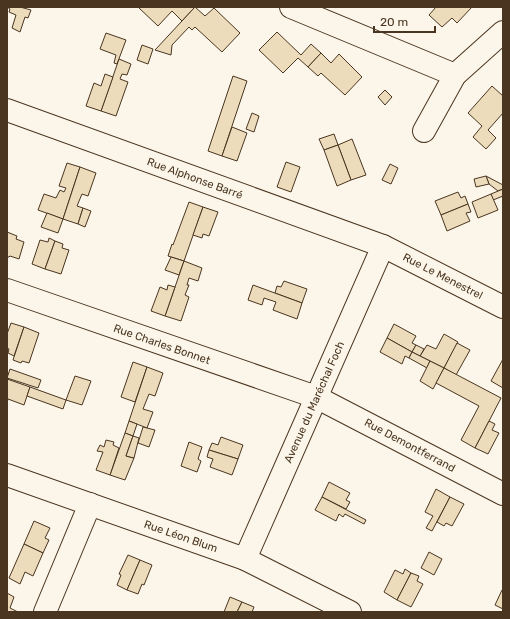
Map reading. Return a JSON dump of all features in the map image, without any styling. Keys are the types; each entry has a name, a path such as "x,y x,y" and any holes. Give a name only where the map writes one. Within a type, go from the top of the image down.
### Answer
{"street":[{"path":"291,7 455,75"},
{"path":"424,131 455,75 503,32"},
{"name":"Rue Alphonse Barré","path":"7,110 383,246"},
{"name":"Rue Le Menestrel","path":"383,246 503,307"},
{"name":"Avenue du Maréchal Foch","path":"245,559 383,246"},
{"name":"Rue Charles Bonnet","path":"7,290 316,397"},
{"name":"Rue Demontferrand","path":"316,397 503,494"},
{"name":"Rue Léon Blum","path":"7,475 245,559 313,604 350,612"},
{"path":"45,612 90,504"}],"building":[{"path":"7,7 20,7 31,10 28,18 25,17 20,32 12,28 16,15 9,12 10,9"},
{"path":"138,7 195,7 182,21 172,11 158,26"},
{"path":"195,7 205,16 214,8 240,33 222,52 195,27 192,30 189,27 172,45 171,55 155,50"},
{"path":"436,7 472,7 457,23 452,18 442,27 429,15"},
{"path":"277,32 301,55 311,44 321,53 308,67 298,58 283,73 259,50"},
{"path":"106,33 126,40 117,64 114,63 116,55 100,49"},
{"path":"142,45 153,49 148,64 137,60"},
{"path":"321,53 331,63 339,54 362,77 345,95 321,73 318,76 308,67"},
{"path":"119,59 131,64 127,75 122,74 120,79 128,82 116,116 101,111"},
{"path":"105,74 113,77 101,111 86,106 94,83 101,86"},
{"path":"233,76 247,81 222,156 208,151"},
{"path":"492,86 503,96 503,113 488,130 496,138 486,149 473,137 482,126 468,113"},
{"path":"385,90 392,97 385,105 378,97"},
{"path":"252,113 259,116 254,132 246,129"},
{"path":"232,127 247,133 237,161 222,156"},
{"path":"334,134 338,145 324,150 319,139"},
{"path":"352,139 366,175 351,180 338,145"},
{"path":"338,145 351,180 337,186 324,150"},
{"path":"286,162 300,167 291,192 277,187"},
{"path":"67,163 80,167 63,219 38,210 44,194 56,198 60,190 64,192 66,188 59,186"},
{"path":"390,164 398,168 391,184 382,180"},
{"path":"80,167 96,173 88,196 82,194 77,206 83,208 78,224 63,219"},
{"path":"486,176 503,185 503,189 498,191 489,184"},
{"path":"486,176 489,184 476,187 474,179"},
{"path":"503,189 503,196 493,200 491,194"},
{"path":"458,192 461,198 465,196 468,204 441,215 435,201"},
{"path":"491,194 498,210 478,218 472,202"},
{"path":"189,202 203,207 184,261 168,256"},
{"path":"468,204 471,212 466,213 470,221 447,231 441,215"},
{"path":"203,207 218,212 209,236 203,234 202,238 193,235"},
{"path":"83,208 91,211 85,227 78,224"},
{"path":"47,213 63,219 58,233 41,227"},
{"path":"7,232 17,236 16,239 24,242 19,259 10,256 7,257"},
{"path":"49,238 55,241 45,269 32,264 40,240 48,242"},
{"path":"55,241 63,244 62,248 69,250 61,274 45,269"},
{"path":"171,257 184,261 179,275 165,270"},
{"path":"184,261 202,268 198,281 189,278 187,285 189,285 185,295 189,297 181,321 165,316"},
{"path":"284,281 307,289 302,303 275,293 277,286 281,287"},
{"path":"168,285 175,287 165,316 151,311 160,287 167,290"},
{"path":"253,285 302,303 297,319 273,310 276,302 264,298 262,305 248,300"},
{"path":"11,323 24,327 14,356 8,353 9,349 7,348 7,334"},
{"path":"394,324 416,336 412,343 416,345 412,352 387,338"},
{"path":"24,327 39,333 29,363 22,361 21,363 13,360"},
{"path":"444,334 458,342 444,368 420,356 427,345 436,349"},
{"path":"387,338 412,352 409,358 405,356 402,364 380,352"},
{"path":"457,343 470,350 456,375 444,368"},
{"path":"416,345 424,349 420,356 412,352"},
{"path":"412,352 430,361 427,368 409,358"},
{"path":"503,359 503,388 491,381"},
{"path":"430,361 444,368 433,389 420,381"},
{"path":"133,362 147,367 135,402 121,397"},
{"path":"147,367 163,373 155,396 149,394 143,409 153,412 147,428 129,421"},
{"path":"444,368 501,398 475,448 461,440 479,406 436,383"},
{"path":"10,369 41,380 38,388 7,378"},
{"path":"75,376 91,381 82,405 66,400"},
{"path":"7,379 30,387 24,405 8,399 7,403"},
{"path":"30,387 66,400 63,409 27,396"},
{"path":"129,421 137,424 133,436 125,433"},
{"path":"489,421 495,424 492,430 499,433 488,454 475,448"},
{"path":"143,427 155,430 149,447 138,443"},
{"path":"125,433 133,436 126,456 134,458 125,480 110,475"},
{"path":"133,436 139,438 134,458 126,456"},
{"path":"221,437 243,445 238,459 209,450 212,443 218,445"},
{"path":"106,440 114,442 113,445 119,448 110,475 96,470 103,452 97,451 100,445 104,447"},
{"path":"189,442 202,447 198,459 201,461 197,472 181,466"},
{"path":"209,450 238,459 232,475 210,467 213,459 207,457"},
{"path":"329,482 350,493 346,500 350,502 346,509 322,497"},
{"path":"436,489 450,497 432,531 426,528 433,516 425,512"},
{"path":"322,497 366,520 364,524 345,514 343,517 339,514 336,521 315,510"},
{"path":"450,497 464,504 452,526 446,523 444,526 437,522"},
{"path":"34,521 50,528 45,538 49,540 43,553 24,544"},
{"path":"24,544 43,553 33,576 25,572 20,584 9,578"},
{"path":"429,552 442,559 434,575 421,568"},
{"path":"128,555 140,560 127,590 117,585 121,575 119,574"},
{"path":"140,560 152,565 144,585 142,584 138,594 127,590"},
{"path":"405,569 411,573 397,600 384,592 395,570 403,574"},
{"path":"411,573 419,576 417,581 423,584 411,607 397,600"},
{"path":"503,590 503,609 495,605"},
{"path":"7,593 14,597 10,608 18,612 7,612"},
{"path":"230,597 242,602 237,612 224,612"},
{"path":"242,602 254,607 252,612 237,612"}]}
